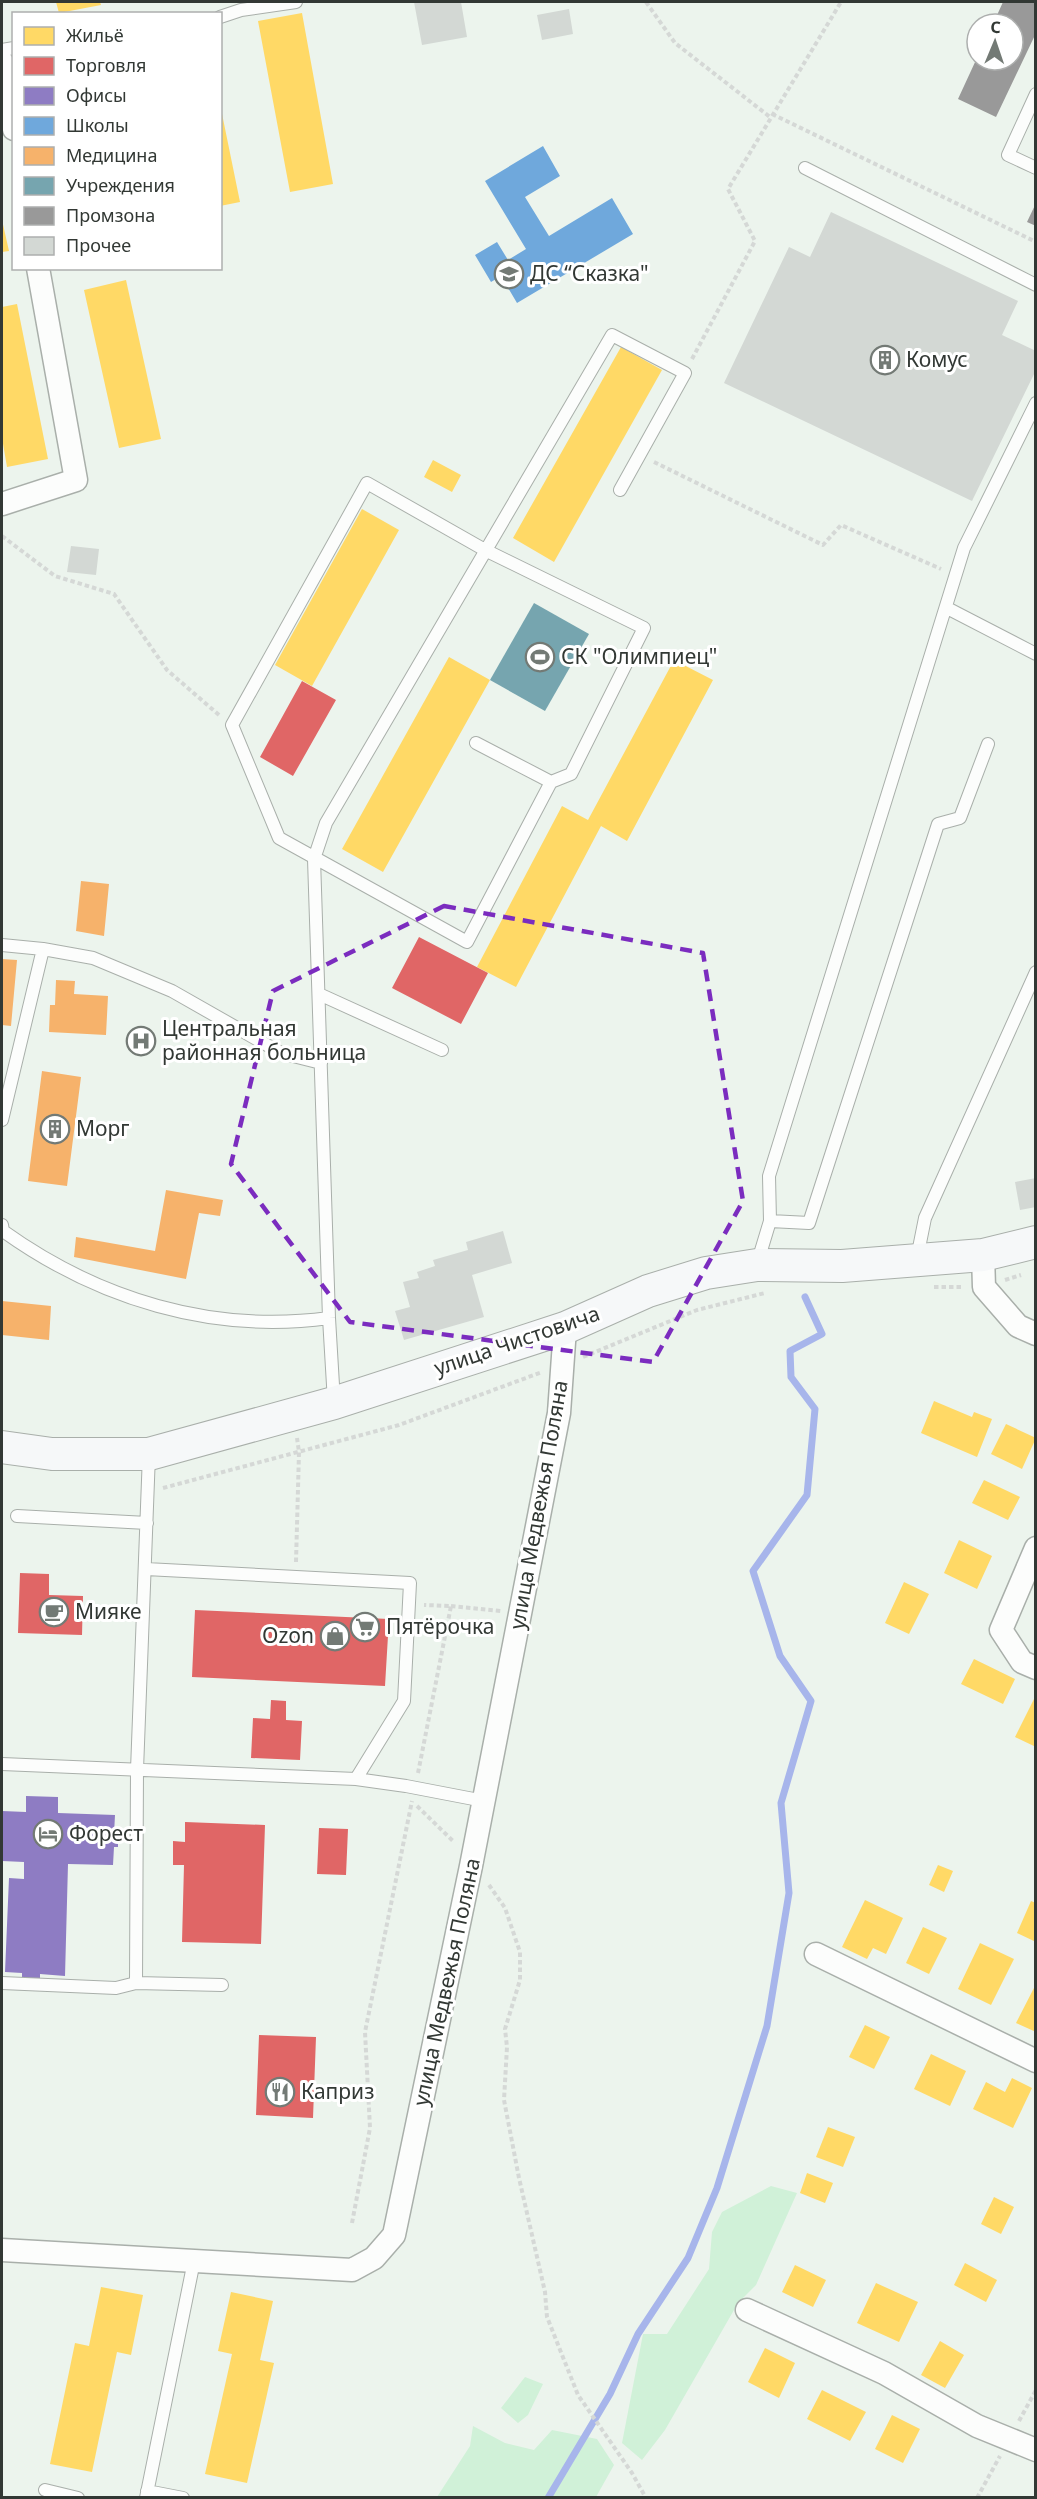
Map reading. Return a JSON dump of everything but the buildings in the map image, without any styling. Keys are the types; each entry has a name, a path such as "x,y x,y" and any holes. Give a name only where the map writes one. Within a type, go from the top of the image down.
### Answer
{"street":[{"path":"2,62 12,118"},
{"path":"2,504 76,480 38,270"},
{"name":"улица Чистовича","path":"2,1448 52,1454 149,1454 334,1402 565,1328 648,1291 706,1273 765,1278 842,1266 921,1274 1035,1242"},
{"path":"983,1255 984,1287 1018,1326 1035,1334"},
{"name":"улица Медвежья Поляна","path":"2,2250 352,2270 374,2258 394,2235 471,1866 560,1413 565,1328"},
{"path":"1035,1548 1001,1630 1022,1662 1035,1668"},
{"path":"816,1954 1035,2061"},
{"path":"747,2310 884,2373 977,2426 1035,2450"}],"lane":[{"path":"222,16 242,10 296,2"},
{"path":"1035,94 1008,155 1035,168"},
{"path":"805,168 1035,285"},
{"path":"334,1402 329,1317 314,859 326,823 612,334 685,373 620,490"},
{"path":"765,1278 770,1221 770,1176 964,548 1035,403"},
{"path":"367,483 485,550 644,628 571,774 551,782 466,942 279,838 232,725 367,483"},
{"path":"947,608 1035,654"},
{"path":"476,743 551,782"},
{"path":"770,1221 809,1223 938,824 960,818 988,744"},
{"path":"2,945 43,949 93,958 172,991 281,1053 321,1063"},
{"path":"2,1120 43,949"},
{"path":"921,1274 925,1218 1035,972"},
{"path":"319,994 442,1050"},
{"path":"2,1225 3,1231 38,1256 104,1289 182,1313 235,1320 296,1322 329,1317"},
{"path":"136,1983 137,1770 149,1454"},
{"path":"17,1516 147,1523"},
{"path":"146,1569 410,1583 404,1701 356,1779"},
{"path":"2,1764 356,1779 406,1785 484,1801"},
{"path":"2,1983 116,1988 136,1983 222,1985"},
{"path":"183,2498 146,2494 194,2261"},
{"path":"45,2490 78,2498"}],"path":[{"path":"646,2 675,44 771,115 1035,242"},
{"path":"685,373 755,242 728,189 841,2"},
{"path":"639,455 823,545 841,525 956,576"},
{"path":"2,536 55,576 114,594 167,670 232,725"},
{"path":"921,1274 984,1287 1025,1273"},
{"path":"148,1492 399,1425 563,1365 697,1310 765,1278"},
{"path":"293,1414 299,1452 296,1577"},
{"path":"409,1604 520,1614"},
{"path":"417,1778 450,1606"},
{"path":"352,2223 370,2128 365,2032 415,1790"},
{"path":"412,1801 450,1837 471,1866 484,1878 505,1908 520,1952 520,1980 505,2029 507,2047 504,2100 545,2292 547,2317 578,2395 632,2473 646,2498"}],"highlighted area":[{"path":"444,906 703,953 743,1201 653,1362 350,1322 231,1164 273,991"}],"green space":[{"path":"771,2186 797,2193 756,2285 738,2303 665,2430 642,2460 622,2443 643,2334 667,2334 709,2269 712,2232 722,2212"},
{"path":"525,2377 543,2384 528,2415 518,2423 501,2408"},
{"path":"473,2426 505,2443 534,2450 552,2430 597,2439 614,2465 596,2497 437,2497 470,2446"}],"waterway":[{"path":"548,2498 610,2394 638,2334 688,2258 717,2188 767,2026 789,1893 781,1803 811,1701 780,1656 753,1571 807,1495 815,1409 791,1377 790,1351 822,1334 805,1297"}],"place":[{"name":"ДС “Сказка\"","path":"509,274"},
{"name":"Комус","path":"885,360"},
{"name":"СК \"Олимпиец\"","path":"540,657"},
{"name":"Центральная районная больница","path":"141,1041"},
{"name":"Морг","path":"55,1129"},
{"name":"Мияке","path":"54,1612"},
{"name":"Пятёрочка","path":"365,1627"},
{"name":"Ozon","path":"335,1636"},
{"name":"Форест","path":"48,1834"},
{"name":"Каприз","path":"280,2092"}]}
